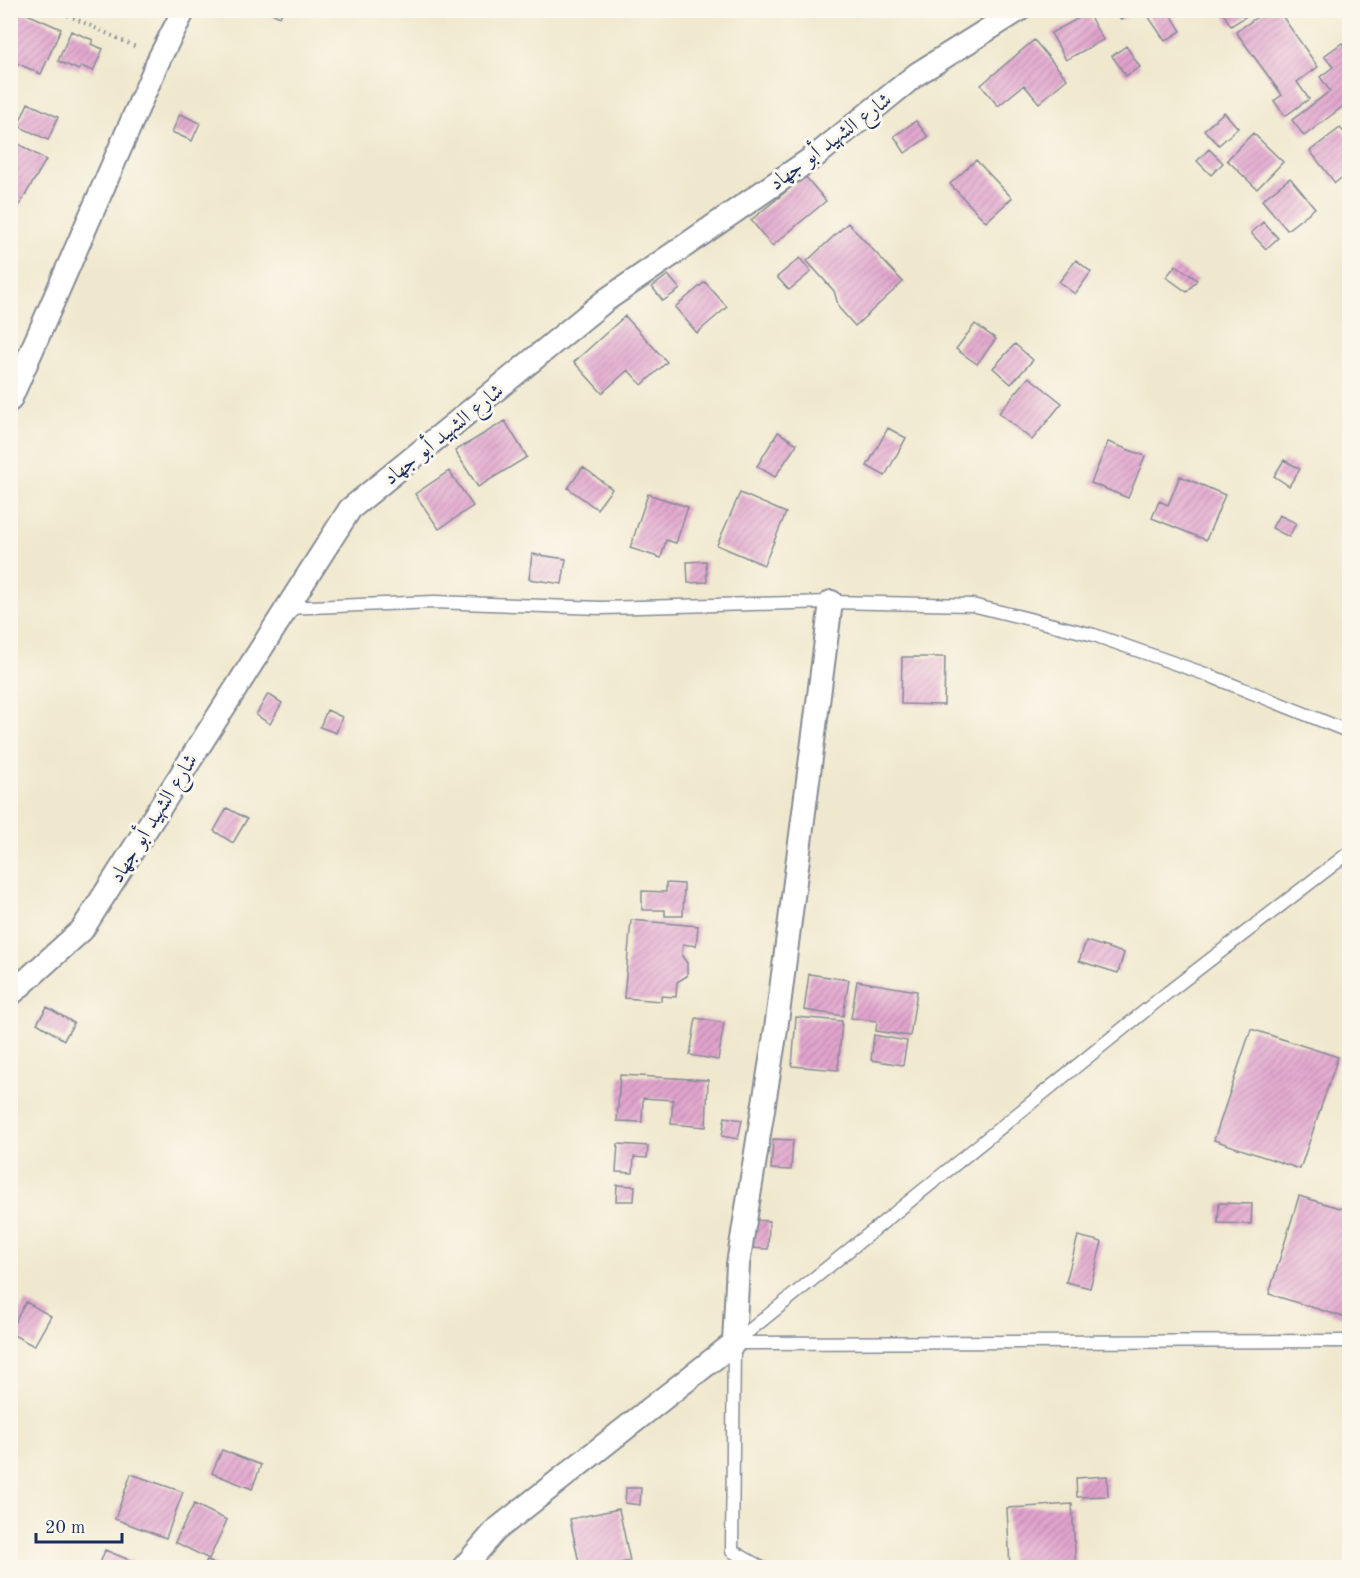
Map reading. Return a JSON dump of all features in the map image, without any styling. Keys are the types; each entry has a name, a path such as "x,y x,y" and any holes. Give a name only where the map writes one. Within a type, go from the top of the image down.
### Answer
{"street":[{"path":"10,400 160,57 184,10"},
{"name":"شارع الشهيد أبو جهاد","path":"10,995 82,930 350,509 606,300 818,154 917,74 1019,10"},
{"path":"463,1568 496,1530 734,1344 738,1264 776,1029 831,602"}],"lane":[{"path":"286,608 434,602 601,608 831,602 972,605 1094,635 1208,675 1350,732"},
{"path":"734,1344 1167,993 1350,852"},
{"path":"734,1344 1350,1341"},
{"path":"734,1344 732,1551 762,1568"}],"path":[{"path":"57,10 160,57"}],"building":[{"path":"10,10 18,10 61,29 41,74 10,60"},
{"path":"265,10 283,10 280,17"},
{"path":"1115,10 1137,10 1121,20"},
{"path":"1144,10 1168,10 1181,31 1165,41"},
{"path":"1221,10 1256,10 1231,26"},
{"path":"1267,10 1278,10 1318,67 1297,82 1309,99 1285,116 1274,101 1282,95 1236,32"},
{"path":"1088,13 1103,40 1066,60 1051,33"},
{"path":"71,31 93,40 91,44 103,49 93,71 81,66 79,70 58,61"},
{"path":"1034,40 1067,79 1039,103 1024,85 998,106 981,85"},
{"path":"1342,43 1350,52 1350,101 1304,136 1292,120 1330,91 1320,77 1333,67 1324,56"},
{"path":"1126,46 1140,67 1126,76 1112,56"},
{"path":"28,103 58,117 48,140 18,126"},
{"path":"1224,112 1238,128 1219,145 1204,130"},
{"path":"180,114 200,123 192,141 172,132"},
{"path":"916,121 928,137 905,153 894,136"},
{"path":"1340,128 1350,139 1350,171 1335,183 1310,151"},
{"path":"1253,133 1283,162 1257,189 1227,160"},
{"path":"10,139 46,160 10,221"},
{"path":"1209,149 1223,163 1211,175 1197,161"},
{"path":"976,160 1012,198 986,222 950,184"},
{"path":"805,176 826,201 772,246 751,220"},
{"path":"1290,178 1315,208 1287,230 1262,200"},
{"path":"1263,222 1278,238 1266,249 1251,233"},
{"path":"848,223 903,282 855,326 839,308 834,291 807,261"},
{"path":"800,258 811,272 789,290 777,277"},
{"path":"1076,260 1091,272 1075,294 1059,282"},
{"path":"1176,265 1197,280 1187,292 1166,277"},
{"path":"668,275 680,289 663,301 652,287"},
{"path":"705,282 727,307 697,333 675,307"},
{"path":"625,316 667,362 642,385 628,370 602,393 574,362"},
{"path":"975,324 996,339 977,364 956,349"},
{"path":"1015,344 1033,360 1011,384 993,368"},
{"path":"1029,377 1062,403 1032,440 999,413"},
{"path":"505,421 527,457 478,487 455,451"},
{"path":"888,428 906,438 885,476 867,466"},
{"path":"778,432 797,444 775,477 757,466"},
{"path":"1108,442 1145,456 1128,498 1091,483"},
{"path":"1284,460 1300,469 1289,486 1274,476"},
{"path":"583,467 612,489 597,509 568,488"},
{"path":"449,471 473,506 439,529 415,494"},
{"path":"1180,476 1225,495 1206,540 1152,518 1159,501 1168,505"},
{"path":"740,493 786,513 764,565 717,545"},
{"path":"648,494 688,507 676,543 666,540 661,558 630,548"},
{"path":"1279,515 1296,523 1289,537 1272,528"},
{"path":"532,554 566,559 562,584 529,579"},
{"path":"706,561 707,582 688,583 687,562"},
{"path":"902,657 945,657 944,705 901,704"},
{"path":"268,694 282,703 270,724 256,715"},
{"path":"327,710 342,717 336,733 320,727"},
{"path":"227,808 247,819 233,843 214,831"},
{"path":"666,883 684,884 683,916 665,916 665,910 642,910 642,891 666,892"},
{"path":"631,920 698,926 696,946 683,944 682,956 687,963 687,976 677,982 676,997 661,996 661,1001 624,998"},
{"path":"1086,941 1124,953 1118,973 1079,961"},
{"path":"809,974 849,980 843,1016 804,1010"},
{"path":"857,981 917,991 910,1036 876,1031 877,1021 851,1018"},
{"path":"47,1007 74,1023 64,1040 37,1023"},
{"path":"796,1017 842,1021 838,1070 792,1066"},
{"path":"696,1018 724,1023 718,1060 690,1055"},
{"path":"1251,1029 1338,1057 1300,1169 1214,1140"},
{"path":"874,1035 907,1041 903,1065 871,1060"},
{"path":"620,1075 708,1080 706,1127 671,1124 673,1100 643,1098 642,1122 617,1121"},
{"path":"725,1117 742,1120 738,1139 722,1136"},
{"path":"773,1139 793,1140 791,1170 771,1169"},
{"path":"618,1144 648,1146 647,1158 634,1157 633,1173 616,1172"},
{"path":"617,1185 635,1186 634,1201 616,1201"},
{"path":"1299,1196 1350,1211 1350,1319 1269,1294"},
{"path":"1219,1203 1252,1204 1251,1224 1218,1223"},
{"path":"752,1220 769,1221 768,1249 750,1248"},
{"path":"1078,1236 1102,1242 1090,1288 1066,1282"},
{"path":"26,1302 51,1316 34,1346 10,1333"},
{"path":"222,1450 261,1465 252,1489 212,1473"},
{"path":"131,1474 183,1492 166,1538 115,1519"},
{"path":"1107,1476 1108,1496 1077,1497 1076,1478"},
{"path":"626,1488 641,1488 640,1505 625,1503"},
{"path":"194,1504 227,1520 209,1559 175,1542"},
{"path":"1072,1504 1076,1568 1010,1568 1007,1508"},
{"path":"619,1509 630,1561 598,1568 580,1568 570,1519"},
{"path":"105,1550 144,1566 143,1568 91,1568 93,1563 99,1566"},
{"path":"207,1560 220,1568 202,1568"}]}
